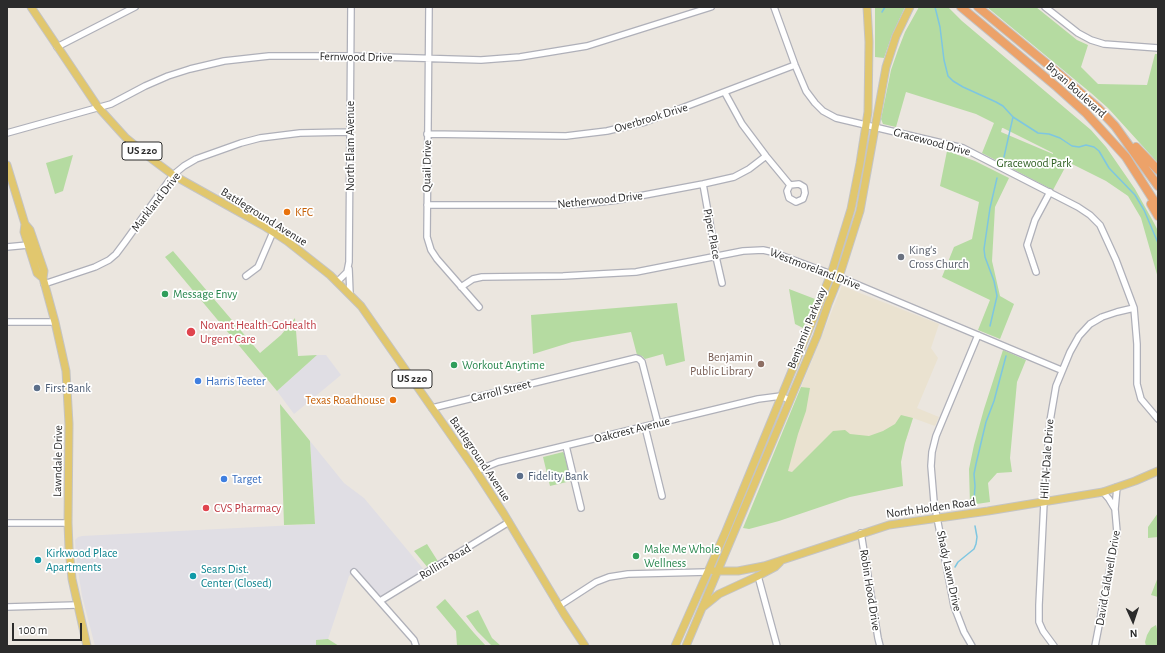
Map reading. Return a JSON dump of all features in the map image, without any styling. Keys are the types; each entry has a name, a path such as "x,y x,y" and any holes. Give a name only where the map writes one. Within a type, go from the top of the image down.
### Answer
{"highway":[{"name":"Bryan Boulevard","path":"961,7 1083,110 1121,152 1139,176 1158,207"},
{"name":"Bryan Boulevard","path":"978,7 1098,108 1115,126 1158,186"},
{"path":"1115,126 1158,170"},
{"path":"1121,152 1123,160 1142,188 1158,216"}],"main road":[{"name":"Battleground Avenue","path":"31,7 98,107 126,138 174,175 273,232 304,254 338,282 361,306 476,471 585,646"},
{"name":"Benjamin Parkway","path":"686,646 817,336 839,277 860,211 869,164 870,126 867,7"},
{"name":"Benjamin Parkway","path":"675,646 708,572 831,274 851,209 870,126 886,67 896,36 910,7"},
{"name":"Lawndale Drive","path":"7,165 25,224 30,230 44,271 43,281"},
{"name":"Lawndale Drive","path":"25,224 24,232 37,273 43,281 55,322 66,371 69,410 68,523 72,579 87,646"},
{"name":"North Holden Road","path":"708,572 752,569 861,533 894,524 1103,492 1117,488 1158,471"},
{"path":"701,608 719,594 775,567 782,560"}],"street":[{"path":"57,47 135,7"},
{"name":"North Elam Avenue","path":"350,294 348,267 350,200 349,132 351,7"},
{"name":"Quail Drive","path":"429,7 427,237 428,243 437,259 479,307"},
{"name":"Fernwood Drive","path":"7,132 111,104 168,76 213,63 263,56 493,59 545,54 587,46 710,7"},
{"name":"Gracewood Drive","path":"774,7 795,66 806,91 823,111 836,118 963,148 1050,192 1090,215 1100,225 1116,260 1134,308 1137,344 1137,384 1141,399 1158,419"},
{"path":"1045,7 1078,33 1091,40 1104,44 1158,48"},
{"name":"Overbrook Drive","path":"427,134 566,136 607,131 645,122 795,66"},
{"path":"725,93 742,124 790,185"},
{"name":"Markland Drive","path":"43,281 95,267 108,260 120,248 174,175 184,166 196,159 243,142 275,136 300,133 349,132"},
{"name":"Netherwood Drive","path":"427,205 583,204 618,200 734,177 749,169 766,156"},
{"name":"Piper Place","path":"703,184 722,282"},
{"path":"1036,272 1027,245 1035,220 1050,192"},
{"path":"246,276 258,267 273,232"},
{"path":"7,247 28,245"},
{"name":"Westmoreland Drive","path":"461,287 473,279 489,276 563,276 628,272 743,251 764,250 839,277 1061,370"},
{"path":"338,282 347,272 348,267"},
{"name":"Hill-N-Dale Drive","path":"1054,646 1043,631 1040,622 1039,605 1044,502 1051,409 1056,386 1061,370 1070,352 1079,336 1090,324 1102,317 1134,308"},
{"path":"7,322 55,322"},
{"name":"Shady Lawn Drive","path":"972,646 964,632 954,606 931,479 932,452 941,424 978,335"},
{"name":"Carroll Street","path":"432,408 636,358 642,362 658,424"},
{"path":"781,396 789,400"},
{"name":"Oakcrest Avenue","path":"476,471 498,462 758,400 781,396"},
{"path":"645,427 662,496"},
{"path":"566,446 581,508"},
{"name":"David Caldwell Drive","path":"1095,646 1117,532 1115,509 1117,488"},
{"path":"1103,492 1115,509"},
{"name":"Rollins Road","path":"380,601 509,522"},
{"path":"7,523 68,523"},
{"name":"Robin Hood Drive","path":"861,533 880,646"},
{"path":"354,572 414,640 416,646"},
{"path":"559,606 596,582 609,577 628,574 708,572"},
{"path":"758,576 777,646"},
{"path":"7,607 77,605"}],"shaded area":[{"path":"842,286 939,324 931,348 938,358 917,408 939,417 935,426 913,418 905,443 792,479 768,469"},
{"path":"317,355 326,355 341,375 294,414 277,391"},
{"path":"310,441 344,483 364,498 425,571 380,598 355,571 349,576 328,639 316,640 316,646 95,646 82,596 76,557 75,540 78,537 315,524"}],"green space":[{"path":"875,7 905,7 892,35 884,58 875,57"},
{"name":"Gracewood Park","path":"919,7 948,7 962,21 1091,130 1106,147 1135,189 1158,231 1158,278 1141,218 1128,196 1106,181 1068,162 1053,190 982,153 994,123 976,114 906,92 896,127 883,124 881,119 891,70 905,32","holes":["1003,128 1053,153 1053,154 1001,132"]},
{"path":"987,7 1036,7 1077,40 1088,45 1081,67 1098,84 1147,85 1155,54 1158,54 1158,163 1108,108"},
{"path":"947,151 975,161 1009,178 995,207 992,261 1000,296 1014,304 1000,339 978,330 990,300 942,277 954,247 972,239 979,202 940,186"},
{"path":"73,155 63,191 55,194 46,163"},
{"path":"173,251 260,353 281,335 295,318 298,356 317,355 277,391 165,257"},
{"path":"789,289 815,299 803,328 795,324"},
{"path":"677,303 685,361 666,366 663,354 645,359 642,356 637,355 631,332 572,342 533,354 531,315"},
{"path":"1003,350 1026,360 1017,382 1010,458 1012,472 997,473 988,483 990,502 970,505 969,469 974,445"},
{"path":"801,387 810,388 806,411 788,471 792,472 833,431 845,430 850,434 869,436 883,431 895,424 901,415 913,418 901,462 903,486 850,497 779,521 749,529 743,528"},
{"path":"280,404 310,441 315,524 284,525"},
{"path":"563,452 571,481 550,486 543,457"},
{"path":"1158,513 1158,537 1148,538 1148,527"},
{"path":"427,544 439,563 429,569 414,551"},
{"path":"1158,577 1158,597 1151,595"},
{"path":"445,599 486,646 457,646 456,631 436,607"},
{"path":"478,610 492,638 501,646 492,646 477,631 466,616"},
{"path":"1156,625 1158,633 1158,646 1146,646 1145,642 1147,635 1151,628"},
{"path":"328,639 339,646 316,646 316,640"}],"waterway":[{"path":"882,12 885,7"},
{"path":"935,7 940,27 944,60 948,76 963,87 1003,106 1013,117 1038,133 1049,134 1060,138 1072,146 1079,147 1086,145 1094,147 1099,151 1109,168 1135,195 1144,210 1158,243"},
{"path":"1004,157 1013,117"},
{"path":"990,326 997,296 984,249 990,208 997,178"},
{"path":"974,500 974,474 976,464 986,422 994,401 1006,356"},
{"path":"955,567 958,562 974,549 977,537 975,526"}],"place":[{"name":"KFC","path":"287,212"},
{"name":"King's Cross Church","path":"901,257"},
{"name":"Message Envy","path":"165,294"},
{"name":"Novant Health-GoHealth Urgent Care","path":"191,332"},
{"name":"Benjamin Public Library","path":"761,364"},
{"name":"Workout Anytime","path":"454,365"},
{"name":"Harris Teeter","path":"198,381"},
{"name":"First Bank","path":"37,388"},
{"name":"Texas Roadhouse","path":"393,400"},
{"name":"Fidelity Bank","path":"520,476"},
{"name":"Target","path":"224,479"},
{"name":"CVS Pharmacy","path":"206,508"},
{"name":"Make Me Whole Wellness","path":"636,556"},
{"name":"Kirkwood Place Apartments","path":"38,560"},
{"name":"Sears Dist. Center (Closed)","path":"193,576"}]}
